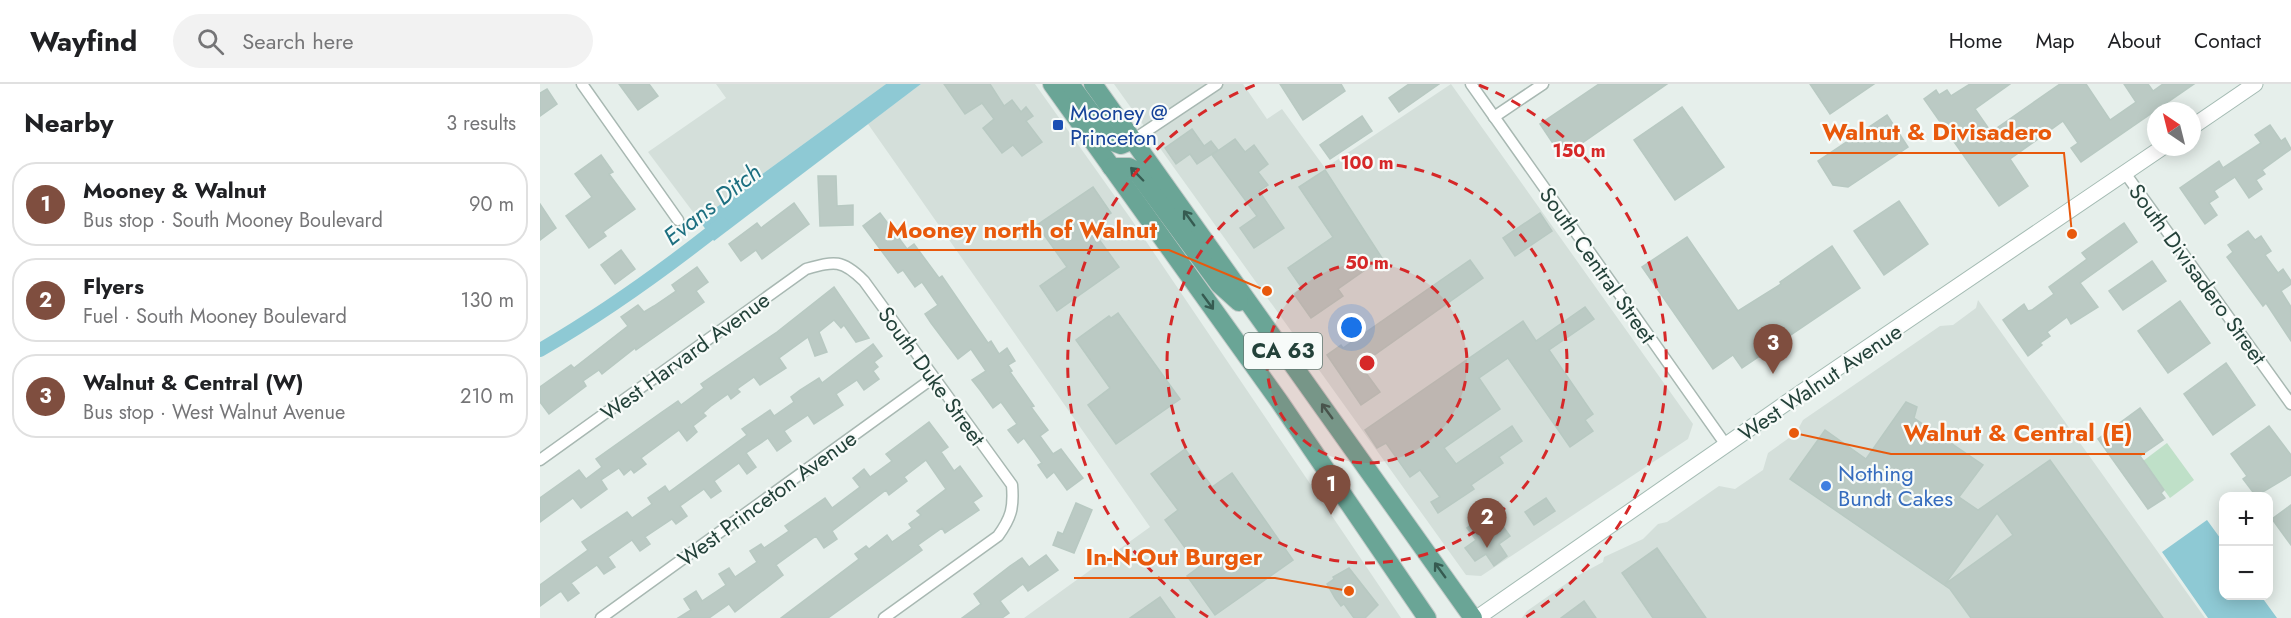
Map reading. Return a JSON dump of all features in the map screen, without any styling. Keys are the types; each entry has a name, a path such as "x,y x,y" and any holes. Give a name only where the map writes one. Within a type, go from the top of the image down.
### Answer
{"main road":[{"name":"CA 63","path":"1052,84 1279,401 1427,618"},
{"path":"1070,84 1113,142 1121,145 1133,140"},
{"name":"CA 63","path":"1093,84 1475,618"},
{"path":"2201,121 2255,84"},
{"name":"West Walnut Avenue","path":"1475,618 2150,156"},
{"path":"1111,167 1129,167 1135,170 1220,284 1269,330"}],"street":[{"path":"582,84 678,220"},
{"path":"1133,140 1216,84"},
{"name":"South Central Street","path":"1471,84 1726,445"},
{"path":"1494,117 1543,84"},
{"name":"South Divisadero Street","path":"2126,173 2291,404"},
{"name":"South Duke Street","path":"834,262 851,268 864,281 1012,485 1014,504 1011,518 998,537 884,618"},
{"name":"West Harvard Avenue","path":"540,460 806,269 834,262"},
{"name":"West Princeton Avenue","path":"601,618 933,378"}],"shaded area":[{"path":"716,84 886,84 699,220 648,152 726,98"},
{"path":"921,84 1035,84 1131,219 1401,618 1024,618 1150,527 868,124"},
{"path":"1114,84 1243,84 1267,119 1282,109 1325,168 1451,84 1693,424 1688,439 1481,576 1466,575"},
{"path":"1978,300 2205,618 1522,618 1527,611 1577,576 1603,562 1604,557 1643,539 1658,524 1667,522 1719,486 1735,489 1763,470 1768,453 1796,433 1803,420 1940,326 1953,325 1976,308"}],"green space":[{"path":"2167,443 2194,480 2170,498 2143,461"}],"water":[{"path":"886,84 921,84 714,241 699,220"},
{"path":"2207,520 2219,536 2219,600 2264,600 2277,618 2208,618 2162,552"}],"building":[{"path":"619,84 649,84 658,96 638,110"},
{"path":"944,84 990,84 1004,106 1012,100 1021,112 1026,107 1033,116 1026,121 1042,142 1022,156 1013,145 1002,153 983,128 994,119 982,103 965,114"},
{"path":"1280,84 1341,84 1345,91 1303,120"},
{"path":"1409,84 1439,84 1399,112 1389,98"},
{"path":"1599,84 1667,84 1562,157 1540,124"},
{"path":"1810,84 1874,84 1830,114"},
{"path":"1970,84 2010,84 1975,109 1991,132 2060,84 2086,84 2110,120 2136,102 2124,84 2148,84 2153,91 2163,84 2194,84 2168,102 2147,102 2147,116 2081,162 2071,148 2078,143 2063,121 2010,159 2028,186 1999,206 1924,99 1936,90 1939,95 1947,90 1951,96"},
{"path":"547,89 557,104 540,116 540,93"},
{"path":"1682,107 1724,167 1675,200 1634,140"},
{"path":"1887,115 1908,147 1848,187 1833,185 1818,161"},
{"path":"1362,116 1372,131 1330,159 1320,145"},
{"path":"2270,125 2281,141 2285,138 2291,149 2262,170 2265,174 2256,180 2262,189 2249,198 2235,177 2214,191 2218,197 2209,203 2217,215 2205,224 2180,188 2219,161 2223,168 2261,143 2255,135"},
{"path":"1192,129 1204,146 1211,141 1218,150 1197,164 1190,154 1176,164 1165,148"},
{"path":"1235,139 1245,152 1254,145 1268,164 1258,172 1268,185 1259,191 1284,228 1254,248 1240,228 1257,216 1212,155"},
{"path":"601,155 613,172 609,174 635,209 603,232 606,236 589,248 566,216 592,197 575,174"},
{"path":"1325,170 1382,258 1338,289 1343,296 1311,318 1294,294 1302,288 1288,268 1333,237 1299,187"},
{"path":"818,176 836,176 837,206 853,205 853,225 820,226"},
{"path":"1093,187 1111,213 1090,227 1119,267 1057,311 1040,286 1067,267 1037,225"},
{"path":"1899,201 1928,244 1884,275 1854,231"},
{"path":"794,203 809,224 762,259 756,250 741,261 729,244 757,223 761,228"},
{"path":"540,204 556,228 540,240"},
{"path":"880,213 907,249 914,244 939,278 942,276 988,343 991,341 999,354 1007,348 1015,361 1008,365 1012,371 1010,372 1048,430 1040,436 1053,454 1061,449 1083,478 1067,490 1054,472 1047,478 1038,465 1042,463 1024,438 1018,443 1008,430 1017,424 1001,402 993,408 972,380 986,371 971,349 958,359 931,323 925,314 938,305 922,282 915,287 903,270 898,273 863,226"},
{"path":"1540,213 1552,231 1515,256 1503,238"},
{"path":"2124,223 2137,242 2080,283 2098,307 2071,324 2067,317 2047,332 2050,336 2028,356 2003,320 2024,304 2028,311 2032,310 2054,294 2049,287 2087,259 2082,253"},
{"path":"2248,231 2255,240 2261,236 2271,251 2265,255 2278,273 2283,269 2291,281 2291,284 2281,291 2291,307 2291,341 2266,303 2263,306 2227,257 2233,252 2228,245"},
{"path":"1687,237 1738,311 1781,284 1780,282 1832,246 1860,288 1742,368 1733,355 1713,369 1642,267"},
{"path":"621,250 635,269 615,284 601,265"},
{"path":"1470,260 1483,278 1366,361 1371,369 1366,373 1380,392 1361,405 1327,355 1341,345 1343,348"},
{"path":"2152,261 2166,281 2123,310 2109,291"},
{"path":"697,267 708,282 696,291 704,302 636,350 635,348 602,374 599,370 583,381 586,386 549,414 540,402 540,387 571,365 574,368 628,326 621,317 638,305 644,312 654,306 676,291 672,285"},
{"path":"834,287 869,338 856,342 844,325 841,328 834,320 819,332 827,352 815,356 808,337 779,358 786,368 760,385 754,377 737,389 740,392 731,399 728,394 711,406 703,413 706,416 693,426 697,432 687,441 679,430 641,458 646,464 634,473 631,469 624,475 619,468 601,480 607,489 581,508 573,498 540,522 540,498 579,470 586,479 602,467 596,459 678,401 681,405 704,388 701,384 777,332"},
{"path":"2180,301 2210,343 2168,373 2138,331"},
{"path":"1585,307 1594,319 1549,350 1593,414 1585,420 1593,431 1570,447 1508,358 1479,378 1500,409 1444,448 1456,464 1512,426 1522,441 1499,457 1503,463 1471,485 1474,489 1438,513 1431,502 1440,497 1420,470 1410,477 1386,443 1377,448 1365,430 1523,321 1536,341"},
{"path":"1118,313 1180,399 1116,444 1088,405 1110,388 1076,340 1109,316 1111,318"},
{"path":"873,344 882,356 874,362 878,367 873,371 879,379 864,390 857,380 836,394 843,405 814,424 808,415 784,431 791,441 777,451 768,438 746,453 756,467 747,474 739,463 714,481 721,491 711,498 704,489 680,506 687,516 676,524 672,519 645,537 650,544 640,551 632,540 608,557 615,567 604,574 597,565 571,583 579,593 568,601 561,591 540,606 540,585 588,550 582,542 627,512 632,518 652,504 648,498 665,486 669,492 747,435 742,429 770,410 774,416 794,402 791,397 800,390 819,378 822,383"},
{"path":"2226,363 2255,405 2213,435 2184,394"},
{"path":"1906,402 1917,407 1914,418 1983,465 1959,497 1978,510 2050,460 2163,618 1971,618 1950,589 1790,479 1825,430 1866,459","holes":["1997,513 2013,535 1945,584"]},
{"path":"2140,408 2163,440 2140,456 2164,490 2161,493 2165,498 2148,509 2098,439"},
{"path":"929,422 948,447 941,452 954,471 960,466 982,496 973,502 979,510 945,533 942,528 918,545 922,550 828,618 781,618 859,559 855,554 866,546 869,549 887,535 892,542 912,528 909,524 921,515 917,511 946,489 926,460 904,477 907,481 889,495 886,490 832,531 837,539 824,548 816,536 776,565 783,575 735,612 729,604 709,618 678,618 691,610 684,599 696,591 702,601 726,585 719,574 729,568 735,577 757,562 750,551 761,544 764,548 789,531 785,526 825,498 832,508 860,487 853,478 864,469 870,477 892,461 886,454"},
{"path":"2269,426 2291,455 2291,475 2263,492 2253,492 2243,479 2247,476 2231,454"},
{"path":"1185,449 1212,487 1232,473 1293,560 1215,615 1187,576 1199,567 1165,520 1178,510 1151,474"},
{"path":"1546,498 1555,511 1534,525 1525,512"},
{"path":"1076,503 1092,510 1074,553 1053,545 1058,532 1063,534"},
{"path":"2291,505 2291,545 2273,520"},
{"path":"1480,518 1489,531 1500,522 1510,536 1499,544 1507,556 1494,566 1486,554 1475,561 1465,548 1476,540 1467,528"},
{"path":"1657,548 1706,618 1653,618 1622,573"},
{"path":"1046,555 1058,570 1028,591 1023,584 1000,601 1009,613 1002,618 962,618 981,604 974,594 1010,566 1022,558 1029,567"},
{"path":"1349,568 1378,605 1365,618 1354,618 1344,604 1341,606 1327,584 1334,579 1333,577"},
{"path":"1160,597 1175,618 1130,618"},
{"path":"1584,601 1596,618 1561,618"}],"waterway":[{"name":"Evans Ditch","path":"540,350 633,290 722,224"}],"place":[{"name":"Mooney @ Princeton","path":"1058,125"},
{"name":"Walnut & Divisadero","path":"2072,234"},
{"name":"Mooney north of Walnut","path":"1267,291"},
{"name":"Walnut & Central (W)","path":"1773,374"},
{"name":"Walnut & Central (E)","path":"1794,433"},
{"name":"Nothing Bundt Cakes","path":"1826,486"},
{"name":"Mooney & Walnut","path":"1331,515"},
{"name":"Flyers","path":"1487,548"},
{"name":"In-N-Out Burger","path":"1349,591"}]}
